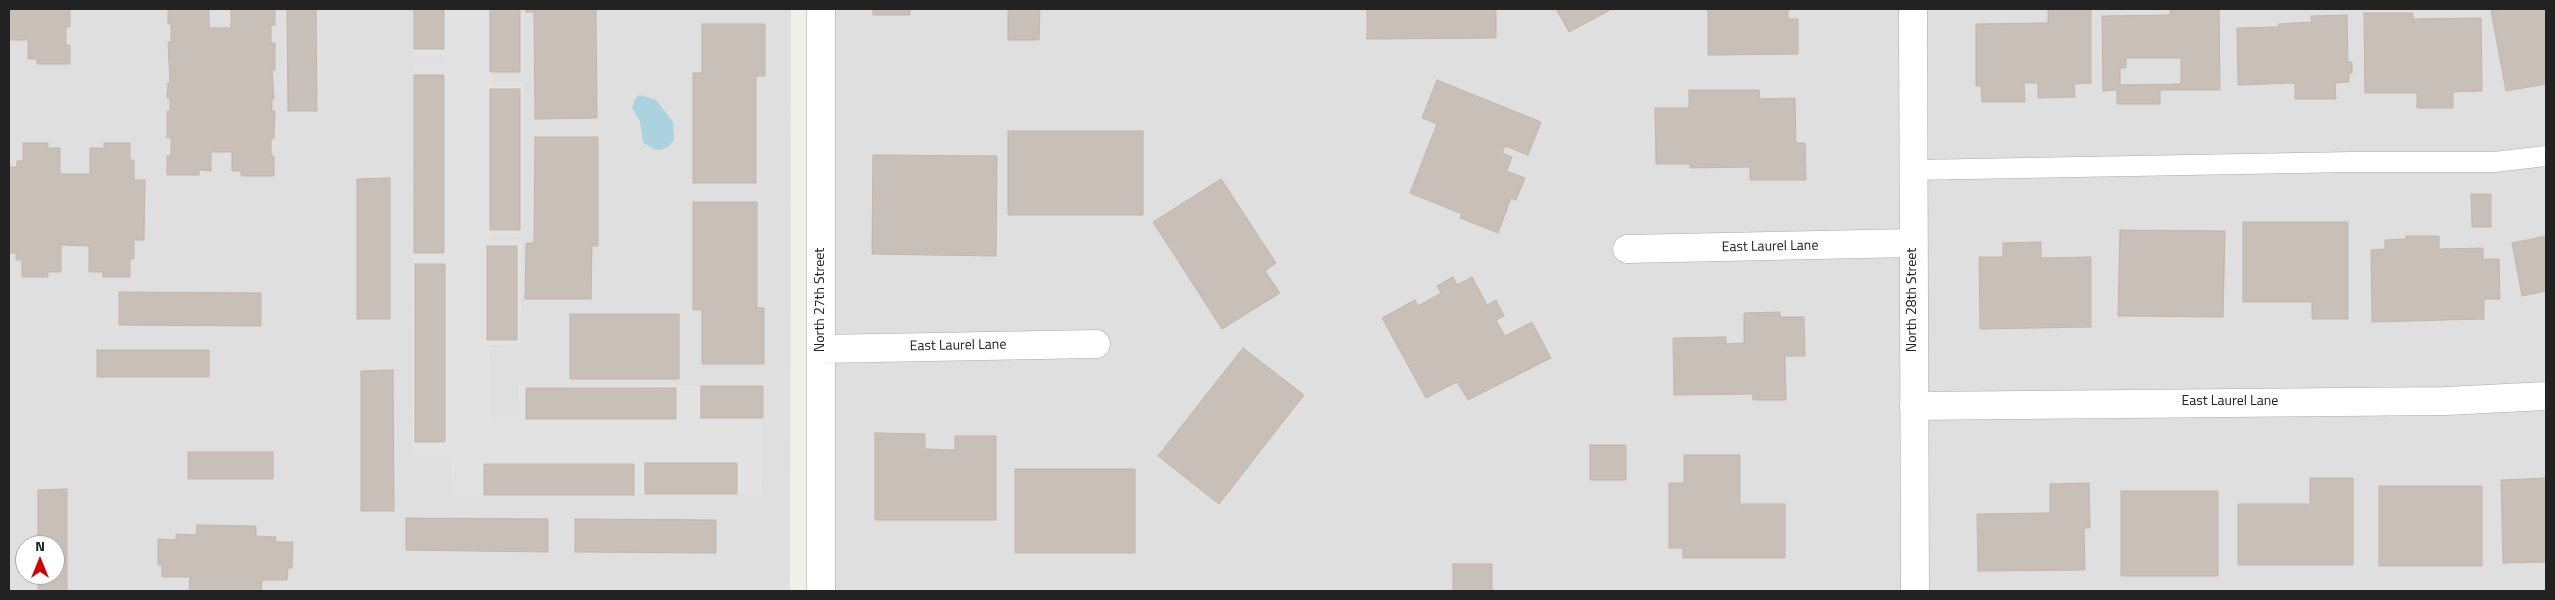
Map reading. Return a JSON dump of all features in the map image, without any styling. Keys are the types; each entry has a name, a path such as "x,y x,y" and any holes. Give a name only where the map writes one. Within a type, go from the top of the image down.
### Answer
{"street":[{"name":"North 27th Street","path":"821,9 821,591"},
{"name":"North 28th Street","path":"1913,9 1915,591"},
{"name":"East Laurel Lane","path":"1627,250 1913,244"},
{"name":"East Laurel Lane","path":"821,349 1096,344"},
{"name":"East Laurel Lane","path":"1914,406 2446,401 2546,396"}],"lane":[{"path":"1914,170 2352,162 2494,162 2546,156"}],"shaded area":[{"path":"9,9 791,9 790,591 9,591"},
{"path":"414,9 523,9 524,70 493,71 494,82 524,82 523,233 488,234 489,241 522,241 520,344 489,345 491,419 520,419 519,386 764,385 761,493 452,496 451,456 412,456 413,63 446,63 446,55 413,55"},
{"path":"821,9 2546,9 2546,591 822,591"}],"water":[{"path":"640,95 656,100 673,122 674,140 668,147 661,150 653,149 643,142 640,121 632,108 635,99"}],"building":[{"path":"9,9 70,9 70,27 66,27 66,45 70,45 70,64 37,64 37,59 28,59 28,40 9,40"},
{"path":"168,9 209,9 209,28 231,28 231,9 275,9 275,25 271,25 271,43 275,43 275,70 272,70 274,99 272,99 272,111 275,111 274,139 271,139 271,156 274,156 274,176 241,176 241,171 232,171 232,152 211,152 211,171 199,170 199,175 167,175 167,156 171,156 171,138 167,138 167,111 170,111 170,98 167,98 168,83 170,83 168,42 171,42 171,24 168,24"},
{"path":"287,9 316,9 317,111 288,111"},
{"path":"414,9 444,9 444,49 414,49"},
{"path":"490,9 520,9 520,72 490,72"},
{"path":"526,9 596,9 597,118 535,119 534,12 526,12"},
{"path":"873,9 910,9 910,15 873,15"},
{"path":"1008,9 1040,9 1039,40 1008,40"},
{"path":"1367,9 1496,9 1496,38 1367,39"},
{"path":"1556,9 1612,9 1569,32"},
{"path":"1708,9 1788,9 1788,19 1798,19 1798,54 1708,55"},
{"path":"2170,9 2219,9 2220,90 2160,90 2160,104 2117,104 2117,90 2103,91 2102,16 2170,15"},
{"path":"2546,9 2546,84 2506,91 2491,11"},
{"path":"2048,10 2091,10 2091,83 2074,84 2075,97 2038,98 2038,83 2024,83 2025,102 1982,102 1981,86 1976,86 1976,24 2048,23"},
{"path":"2364,13 2413,13 2413,19 2481,18 2482,91 2453,92 2453,108 2417,108 2417,93 2365,93"},
{"path":"2347,15 2348,62 2352,62 2352,73 2349,73 2349,82 2335,83 2336,99 2295,99 2295,83 2238,85 2237,28 2279,27 2279,24 2312,22 2311,16"},
{"path":"702,24 765,24 765,76 756,76 756,183 693,183 693,73 702,73"},
{"path":"2126,58 2181,58 2181,84 2120,85 2120,68 2126,68"},
{"path":"414,75 444,75 444,253 414,253"},
{"path":"1437,80 1541,122 1528,155 1505,146 1502,153 1512,157 1507,171 1525,178 1516,200 1511,198 1498,233 1460,218 1462,214 1410,193 1437,124 1422,118"},
{"path":"490,89 520,89 520,230 490,230"},
{"path":"1689,90 1759,90 1760,99 1795,98 1796,143 1805,143 1806,180 1750,180 1750,167 1690,168 1690,164 1656,164 1655,108 1689,108"},
{"path":"1008,131 1143,131 1143,215 1008,215"},
{"path":"535,137 598,137 598,246 592,246 591,299 525,299 526,243 534,243"},
{"path":"23,143 48,143 48,148 60,148 60,174 90,174 90,148 104,148 104,143 130,143 130,160 134,160 134,180 145,180 144,240 134,240 134,259 130,259 130,277 103,277 103,272 89,272 89,246 61,245 61,272 48,272 48,277 22,277 22,260 16,260 16,253 9,253 9,167 17,167 17,161 23,161"},
{"path":"873,155 997,156 996,256 872,254"},
{"path":"390,178 390,319 357,319 357,179"},
{"path":"1221,179 1276,263 1265,271 1280,293 1222,329 1153,222"},
{"path":"2471,194 2491,194 2491,227 2472,227"},
{"path":"693,202 757,202 757,308 764,308 764,364 702,364 702,310 693,310"},
{"path":"2243,222 2348,222 2348,319 2312,319 2312,302 2243,302"},
{"path":"2120,230 2225,231 2223,317 2118,316"},
{"path":"2406,236 2439,236 2439,249 2483,248 2483,259 2499,259 2500,299 2484,299 2484,319 2372,322 2371,250 2385,249 2385,240 2406,239"},
{"path":"2546,236 2546,291 2522,296 2512,243"},
{"path":"2041,242 2041,258 2091,257 2091,327 1980,329 1979,257 2003,257 2003,243"},
{"path":"487,246 517,246 517,340 487,340"},
{"path":"415,264 445,264 445,442 415,442"},
{"path":"1453,277 1457,285 1472,277 1487,305 1496,300 1504,316 1496,320 1505,336 1532,322 1551,358 1468,400 1457,382 1426,398 1382,318 1415,300 1418,306 1441,293 1437,286"},
{"path":"119,292 261,293 261,326 119,325"},
{"path":"1780,312 1780,317 1804,317 1805,356 1785,356 1786,400 1753,400 1753,394 1674,395 1673,338 1726,337 1726,344 1744,343 1744,313"},
{"path":"570,314 679,314 679,379 570,379"},
{"path":"1243,348 1304,395 1219,504 1158,456"},
{"path":"97,350 209,350 209,377 97,377"},
{"path":"393,370 394,511 361,511 361,371"},
{"path":"701,386 763,386 763,418 701,418"},
{"path":"526,388 676,388 676,419 526,419"},
{"path":"875,433 925,434 925,449 955,450 955,436 996,436 996,520 875,520"},
{"path":"1590,445 1626,445 1626,480 1590,480"},
{"path":"188,452 273,452 273,479 188,479"},
{"path":"1684,455 1740,455 1740,504 1785,504 1785,558 1683,558 1683,548 1669,548 1669,483 1684,483"},
{"path":"645,463 737,463 737,494 645,494"},
{"path":"484,464 634,464 634,495 484,495"},
{"path":"1015,469 1135,469 1135,553 1015,553"},
{"path":"2310,478 2353,478 2353,565 2238,565 2238,504 2310,504"},
{"path":"2546,478 2546,562 2503,563 2501,480"},
{"path":"2089,483 2090,528 2084,528 2085,570 1978,571 1977,514 2050,513 2050,484"},
{"path":"2379,486 2482,486 2482,566 2379,566"},
{"path":"67,489 67,591 38,591 38,585 65,585 65,535 38,535 38,490"},
{"path":"2121,491 2218,491 2218,576 2121,576"},
{"path":"406,518 548,519 548,552 406,550"},
{"path":"575,519 716,520 716,553 575,552"},
{"path":"197,525 256,526 256,536 276,537 275,542 293,542 292,568 288,568 287,580 262,580 261,591 189,591 190,577 162,577 162,565 158,565 158,539 176,540 176,534 196,535"},
{"path":"1453,564 1492,564 1492,591 1453,591"}]}
